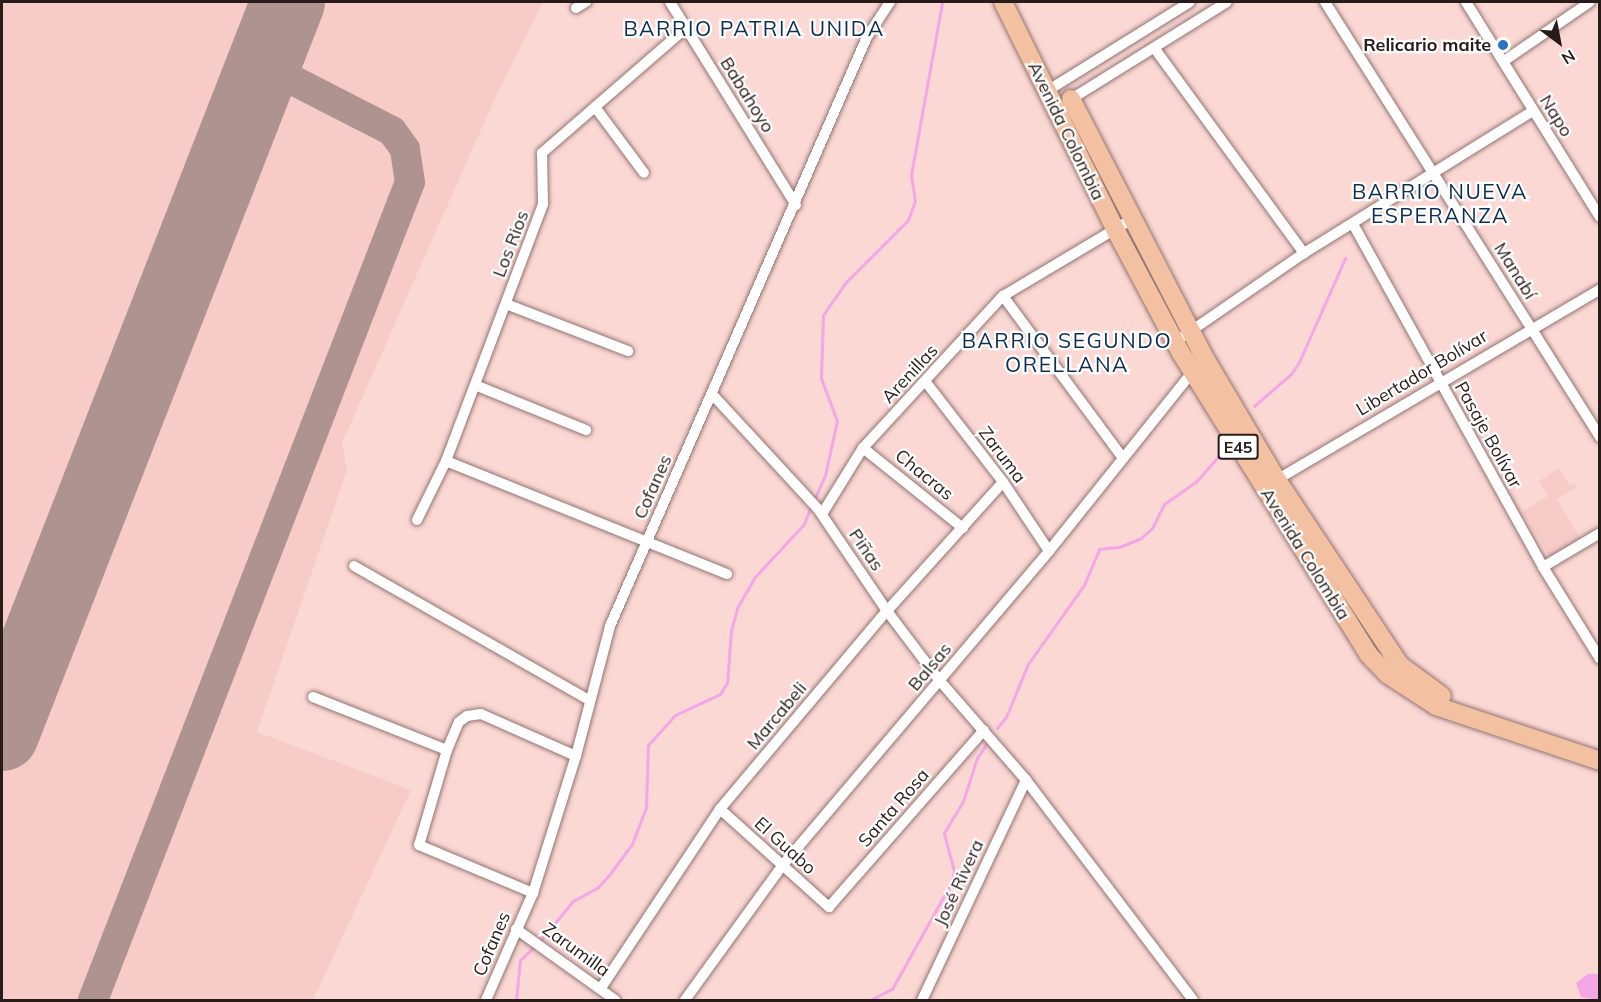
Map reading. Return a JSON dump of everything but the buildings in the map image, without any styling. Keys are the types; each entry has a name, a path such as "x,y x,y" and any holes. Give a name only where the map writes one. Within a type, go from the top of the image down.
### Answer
{"main road":[{"name":"Avenida Colombia","path":"1003,2 1047,91 1063,105 1134,218 1190,330 1199,366"},
{"name":"Avenida Colombia","path":"1063,105 1115,229 1175,342 1199,366 1368,654 1386,674 1436,706 1599,761"},
{"name":"Avenida Colombia","path":"1270,484 1400,666 1428,688 1460,705 1599,749"}],"street":[{"path":"576,8 586,2"},
{"name":"Babahoyo","path":"670,2 796,205"},
{"name":"Cofanes","path":"486,1000 533,893 576,756 589,699 610,626 796,205 867,37 890,2"},
{"path":"1047,91 1190,2"},
{"path":"1063,105 1227,2"},
{"name":"Manabí","path":"1325,2 1599,437"},
{"name":"Napo","path":"1466,2 1599,217"},
{"path":"1503,61 1590,2"},
{"name":"Los Rios","path":"417,520 446,461 543,204 542,153 686,28"},
{"path":"1155,49 1304,253"},
{"path":"595,107 644,173"},
{"path":"1175,342 1304,253 1435,174 1533,111"},
{"name":"Arenillas","path":"822,514 863,448 1003,296 1134,218"},
{"name":"Pasaje Bolívar","path":"1353,224 1543,567 1599,659"},
{"name":"Libertador Bolívar","path":"1270,484 1440,381 1599,289"},
{"path":"1003,296 1123,458"},
{"path":"506,304 628,351"},
{"name":"Balsas","path":"685,1000 782,866 1049,551 1199,366"},
{"name":"Zaruma","path":"925,381 1003,482 1049,551"},
{"path":"475,385 586,430"},
{"name":"Piñas","path":"712,394 822,514 887,611 940,681 1026,780 1193,1000"},
{"name":"Chacras","path":"863,448 963,528"},
{"path":"446,461 727,574"},
{"name":"Marcabeli","path":"601,988 720,809 887,611 1003,482"},
{"path":"1543,567 1599,532"},
{"path":"354,566 589,699"},
{"path":"313,697 447,750"},
{"path":"533,893 419,845 447,750 459,722 467,716 481,714 576,756"},
{"name":"Santa Rosa","path":"829,908 984,730"},
{"name":"José Rivera","path":"922,1000 1026,780"},
{"name":"El Guabo","path":"720,809 829,908"},
{"name":"Zarumilla","path":"516,929 601,988 612,1000"}],"shaded area":[{"path":"2,2 543,2 496,96 342,443 347,470 257,732 411,790 313,1000 2,1000"},
{"path":"1559,468 1570,485 1574,483 1577,487 1557,500 1581,539 1550,557 1522,512 1548,496 1539,481"},
{"path":"1588,974 1599,974 1599,1000 1581,997 1576,983"}],"waterway":[{"path":"814,500 825,475 837,421 821,378 823,315 846,282 908,220 915,201 911,175 942,2"},
{"path":"1254,406 1291,374 1299,362 1345,258"},
{"path":"997,728 1006,717 1028,664 1084,585 1099,549 1119,547 1141,538 1152,528 1164,504 1196,482 1222,452"},
{"path":"540,941 573,901 598,887 632,844 646,807 648,745 675,715 720,694 727,683 731,631 737,608 754,578 804,524 811,506"},
{"path":"870,1000 892,989 952,881 954,871 944,833 963,801 977,758 987,743"},
{"path":"516,1000 520,960 535,946"}],"taxiway":[{"path":"93,1000 410,182 405,149 392,131 263,65"},
{"path":"2,650 21,684"}],"runway":[{"path":"2,734 288,2"}],"place":[{"name":"Relicario maite","path":"1503,45"}],"district":[{"name":"BARRIO PATRIA UNIDA","path":"754,28"},
{"name":"BARRIO NUEVA ESPERANZA","path":"1440,203"},
{"name":"BARRIO SEGUNDO ORELLANA","path":"1067,352"}]}
